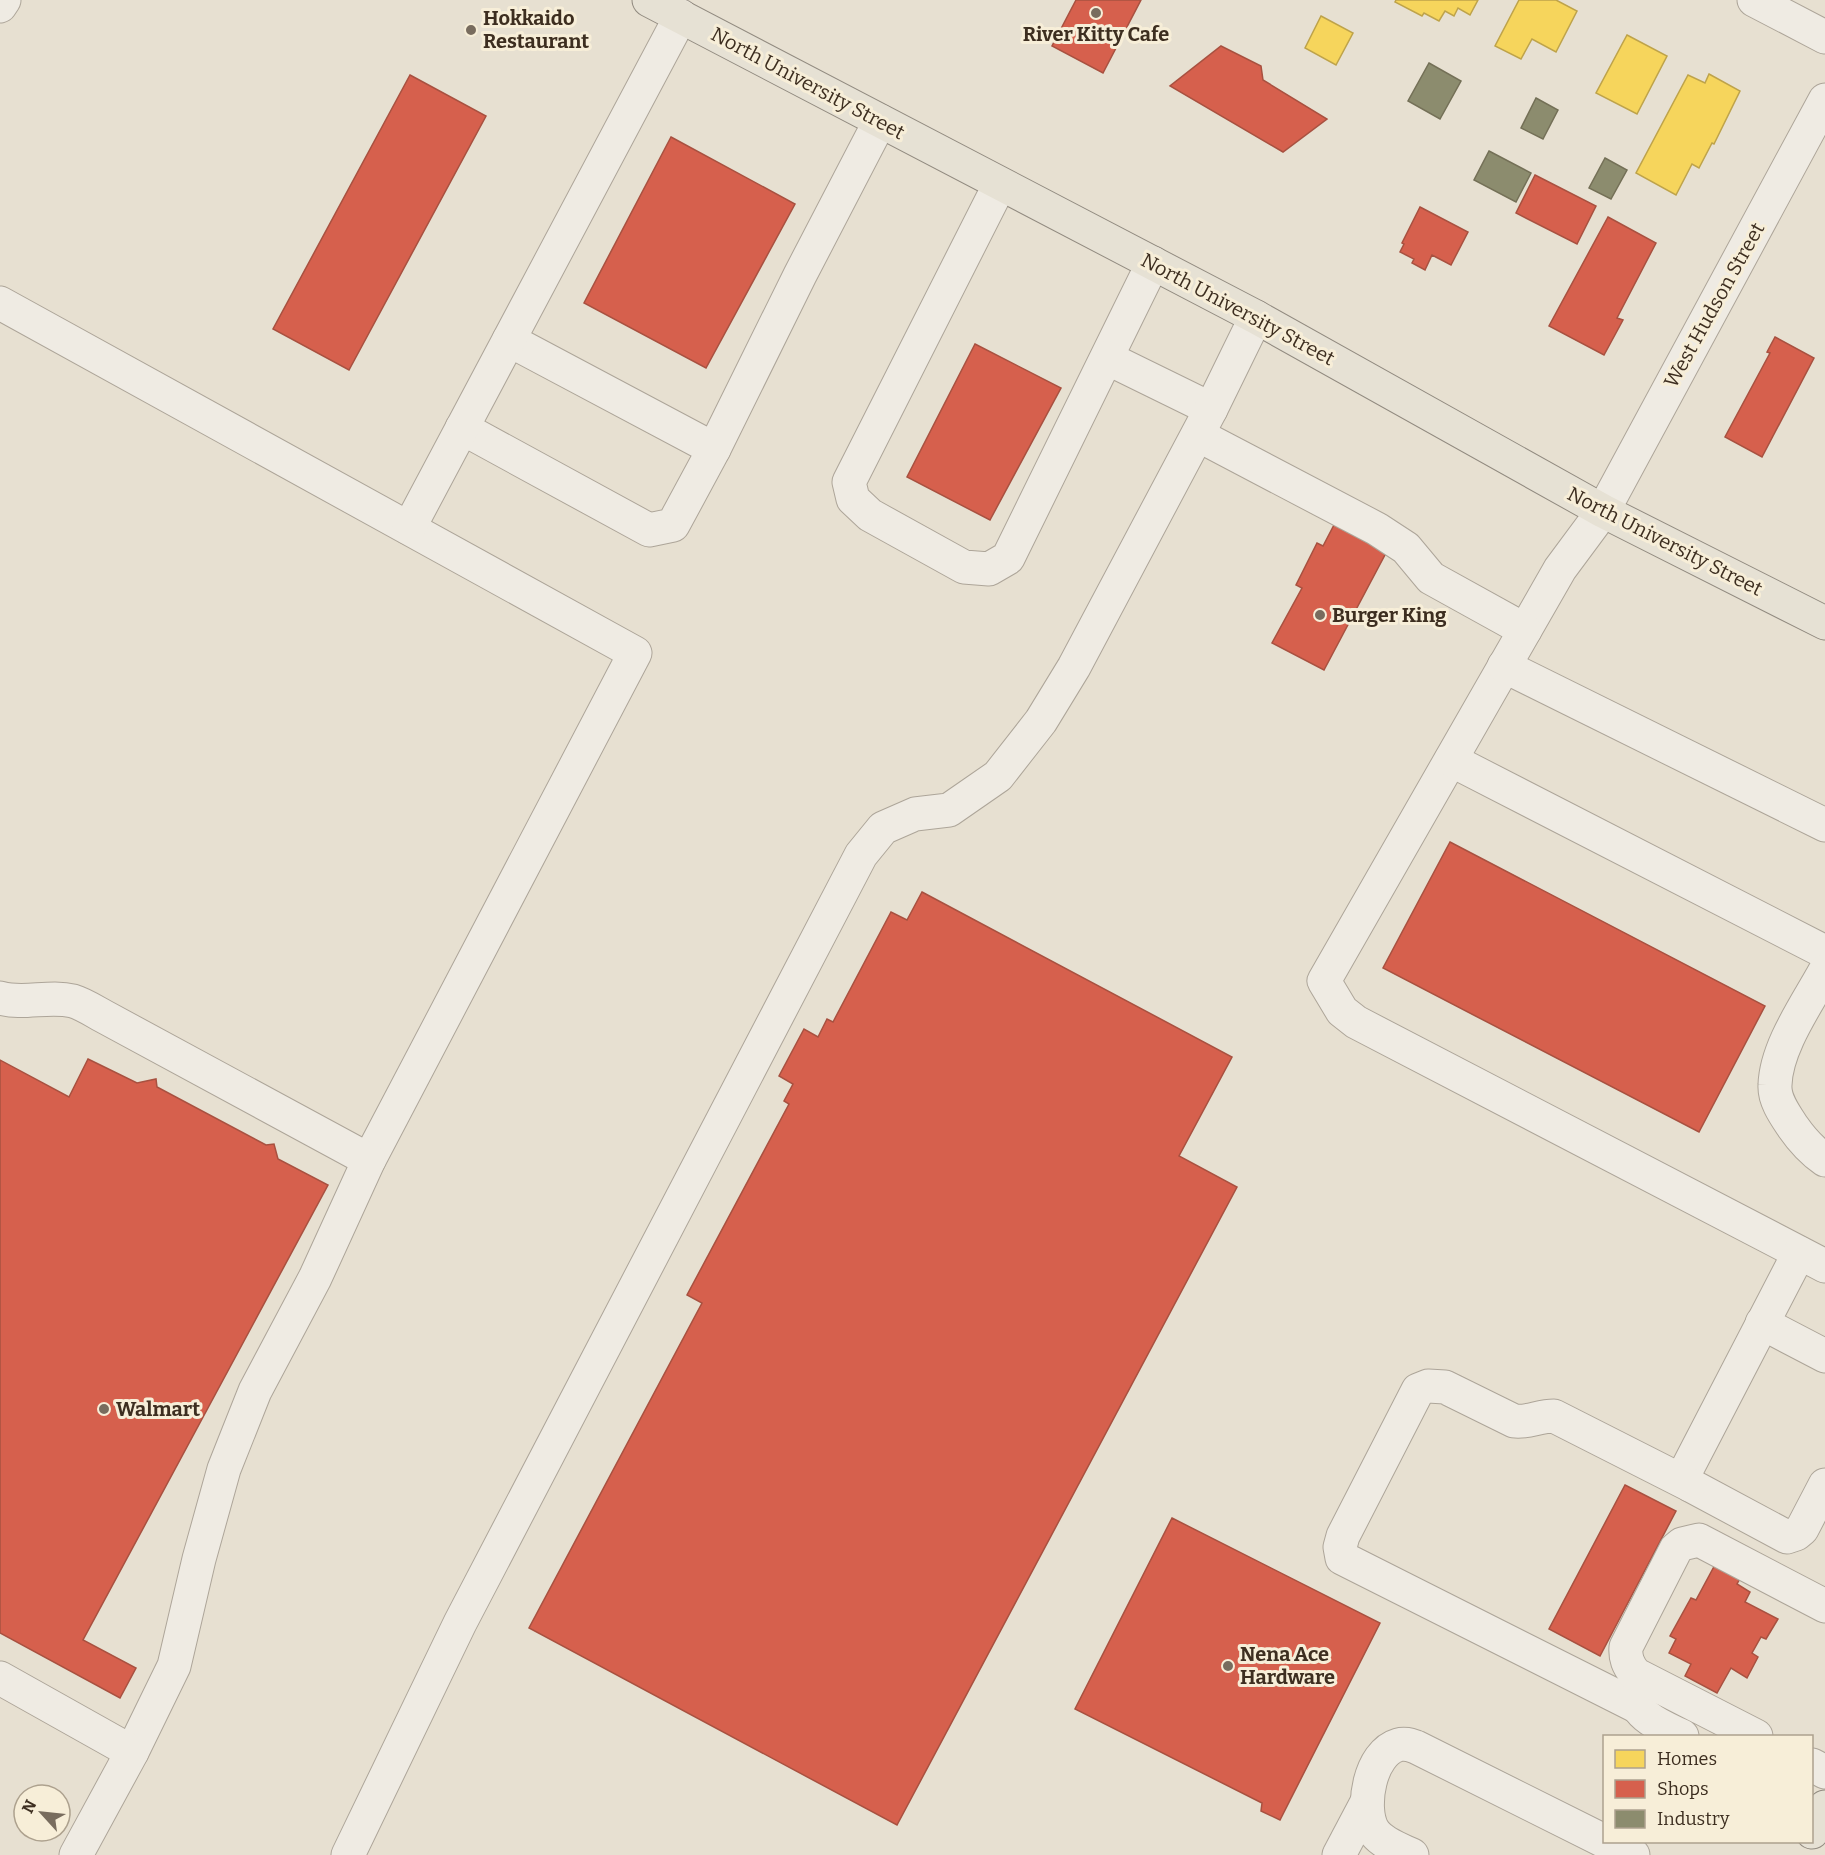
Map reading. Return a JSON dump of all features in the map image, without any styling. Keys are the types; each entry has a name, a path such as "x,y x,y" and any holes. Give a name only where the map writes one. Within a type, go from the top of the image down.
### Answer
{"main road":[{"name":"North University Street","path":"649,0 1256,317 1603,511 1825,623"}],"street":[{"path":"0,6 4,0"},
{"path":"1754,0 1825,37"},
{"path":"409,528 681,16"},
{"name":"West Hudson Street","path":"1812,1260 1356,1022 1342,1011 1324,981 1560,569 1603,511 1825,100"},
{"path":"462,428 650,530 673,525 714,449 800,274 880,121"},
{"path":"1000,184 849,482 852,499 870,515 964,567 989,569 1008,558 1153,263"},
{"path":"0,303 635,653 369,1160 315,1278 255,1390 224,1469 174,1666 132,1752 76,1855"},
{"path":"348,1855 460,1623 861,855 883,828 915,814 949,810 998,776 1041,722 1074,667 1204,422 1256,317"},
{"path":"509,340 714,449"},
{"path":"1107,358 1204,422 1406,548 1431,578 1525,630"},
{"path":"1504,666 1825,825"},
{"path":"1451,760 1825,952"},
{"path":"1825,971 1783,1049 1775,1086 1778,1101 1806,1145 1825,1160"},
{"path":"0,998 11,1001 43,999 72,1001 112,1020 369,1160"},
{"path":"1690,1485 1685,1476 1688,1467 1762,1323 1812,1260"},
{"path":"1762,1323 1825,1356"},
{"path":"1638,1707 1342,1558 1343,1536 1418,1390 1428,1386 1445,1387 1514,1421 1525,1422 1541,1416 1554,1416 1787,1537 1802,1529 1825,1485"},
{"path":"1761,1572 1780,1533"},
{"path":"1752,1735 1635,1674 1628,1665 1625,1656 1626,1647 1676,1550 1682,1544 1699,1540 1825,1606"},
{"path":"1635,1674 1633,1694 1638,1707 1646,1718 1678,1735"},
{"path":"0,1678 132,1752"},
{"path":"1339,1855 1366,1802 1372,1775 1380,1761 1397,1745 1405,1744 1416,1747 1603,1840"},
{"path":"1366,1802 1374,1832 1385,1842 1412,1855"},
{"path":"1609,1843 1633,1855"}],"building: Homes":[{"path":"1396,0 1478,0 1470,15 1458,8 1454,16 1445,11 1439,21 1424,13 1422,16 1395,2"},
{"path":"1519,0 1556,0 1577,11 1556,52 1532,39 1521,59 1495,46"},
{"path":"1321,16 1353,33 1336,65 1305,48"},
{"path":"1627,35 1667,56 1637,114 1596,93"},
{"path":"1709,74 1740,91 1714,144 1712,143 1699,168 1692,164 1676,195 1636,173 1688,75 1705,83"}],"building: Shops":[{"path":"1076,0 1141,0 1103,73 1052,46"},
{"path":"1221,46 1261,66 1263,80 1327,119 1283,152 1170,86"},
{"path":"410,75 486,116 349,370 273,329"},
{"path":"671,137 795,204 706,368 584,303"},
{"path":"1535,175 1596,206 1577,244 1516,213"},
{"path":"1420,207 1468,232 1451,265 1432,255 1425,270 1412,263 1414,259 1400,252 1404,244 1402,243"},
{"path":"1608,217 1656,243 1617,318 1623,320 1604,355 1549,326"},
{"path":"1775,337 1814,358 1762,457 1725,437 1770,353 1767,352"},
{"path":"975,344 1061,388 990,520 907,477"},
{"name":"Burger King","path":"1335,523 1387,551 1324,670 1272,643 1302,588 1296,585 1317,543 1323,546"},
{"path":"1450,842 1765,1006 1699,1132 1383,968"},
{"path":"922,892 1232,1057 1179,1156 1237,1187 897,1825 529,1628 702,1303 687,1295 789,1104 784,1101 793,1084 779,1076 804,1029 818,1037 827,1019 833,1022 891,912 907,920"},
{"name":"Walmart","path":"88,1059 137,1083 156,1079 157,1087 266,1145 274,1144 278,1159 328,1185 83,1640 136,1668 120,1698 0,1633 0,1060 69,1097"},
{"path":"1625,1485 1676,1511 1600,1656 1549,1629"},
{"name":"Nena Ace Hardware","path":"1172,1518 1380,1623 1280,1820 1261,1811 1262,1803 1075,1709"},
{"path":"1717,1561 1742,1575 1737,1584 1750,1592 1745,1602 1778,1619 1766,1639 1761,1637 1752,1653 1758,1657 1747,1678 1731,1668 1717,1693 1685,1676 1691,1664 1669,1653 1676,1639 1670,1636 1691,1598 1696,1600"}],"building: Industry":[{"path":"1429,63 1461,81 1440,119 1408,101"},
{"path":"1536,98 1558,110 1543,139 1521,128"},
{"path":"1489,151 1531,173 1516,202 1474,180"},
{"path":"1605,158 1627,170 1611,199 1589,188"}],"place":[{"name":"River Kitty Cafe","path":"1096,13"},
{"name":"Hokkaido Restaurant","path":"471,30"},
{"name":"Burger King","path":"1320,615"},
{"name":"Walmart","path":"104,1409"},
{"name":"Nena Ace Hardware","path":"1228,1666"}]}
